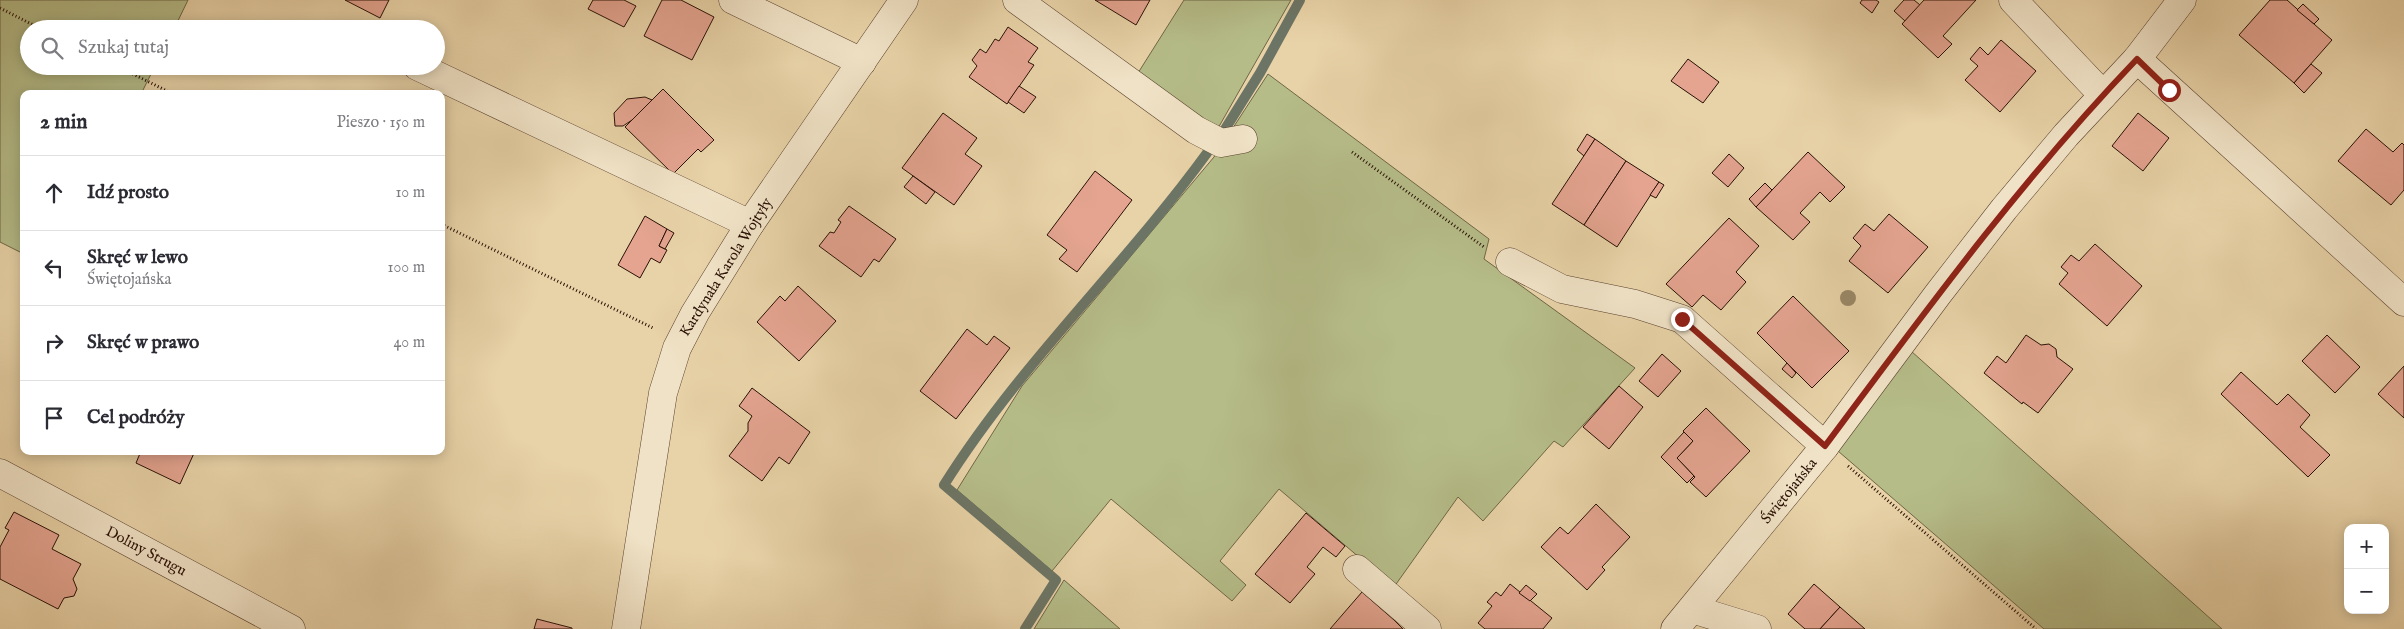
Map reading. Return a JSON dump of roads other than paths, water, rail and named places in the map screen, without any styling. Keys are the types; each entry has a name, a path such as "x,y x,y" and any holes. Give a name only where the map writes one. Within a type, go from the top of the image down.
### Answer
{"street":[{"path":"733,0 862,62"},
{"name":"Kardynała Karola Wojtyły","path":"626,629 663,393 680,341 694,313 750,224 904,0"},
{"path":"1017,0 1196,130 1220,143 1244,139"},
{"path":"2013,0 2102,95"},
{"name":"Świętojańska","path":"1675,629 1825,446 2004,209 2102,95 2137,59 2182,0"},
{"path":"2137,59 2404,302"},
{"path":"436,75 750,224"},
{"path":"1510,262 1562,289 1635,304 1682,319 1825,446"},
{"name":"Doliny Strugu","path":"0,473 291,629"},
{"path":"1357,569 1427,629"},
{"path":"1692,609 1757,629"}],"waterway":[{"path":"1222,134 1260,73 1300,0"},
{"path":"1025,629 1056,580 944,485 973,441 1038,357 1175,195 1207,153"}]}
